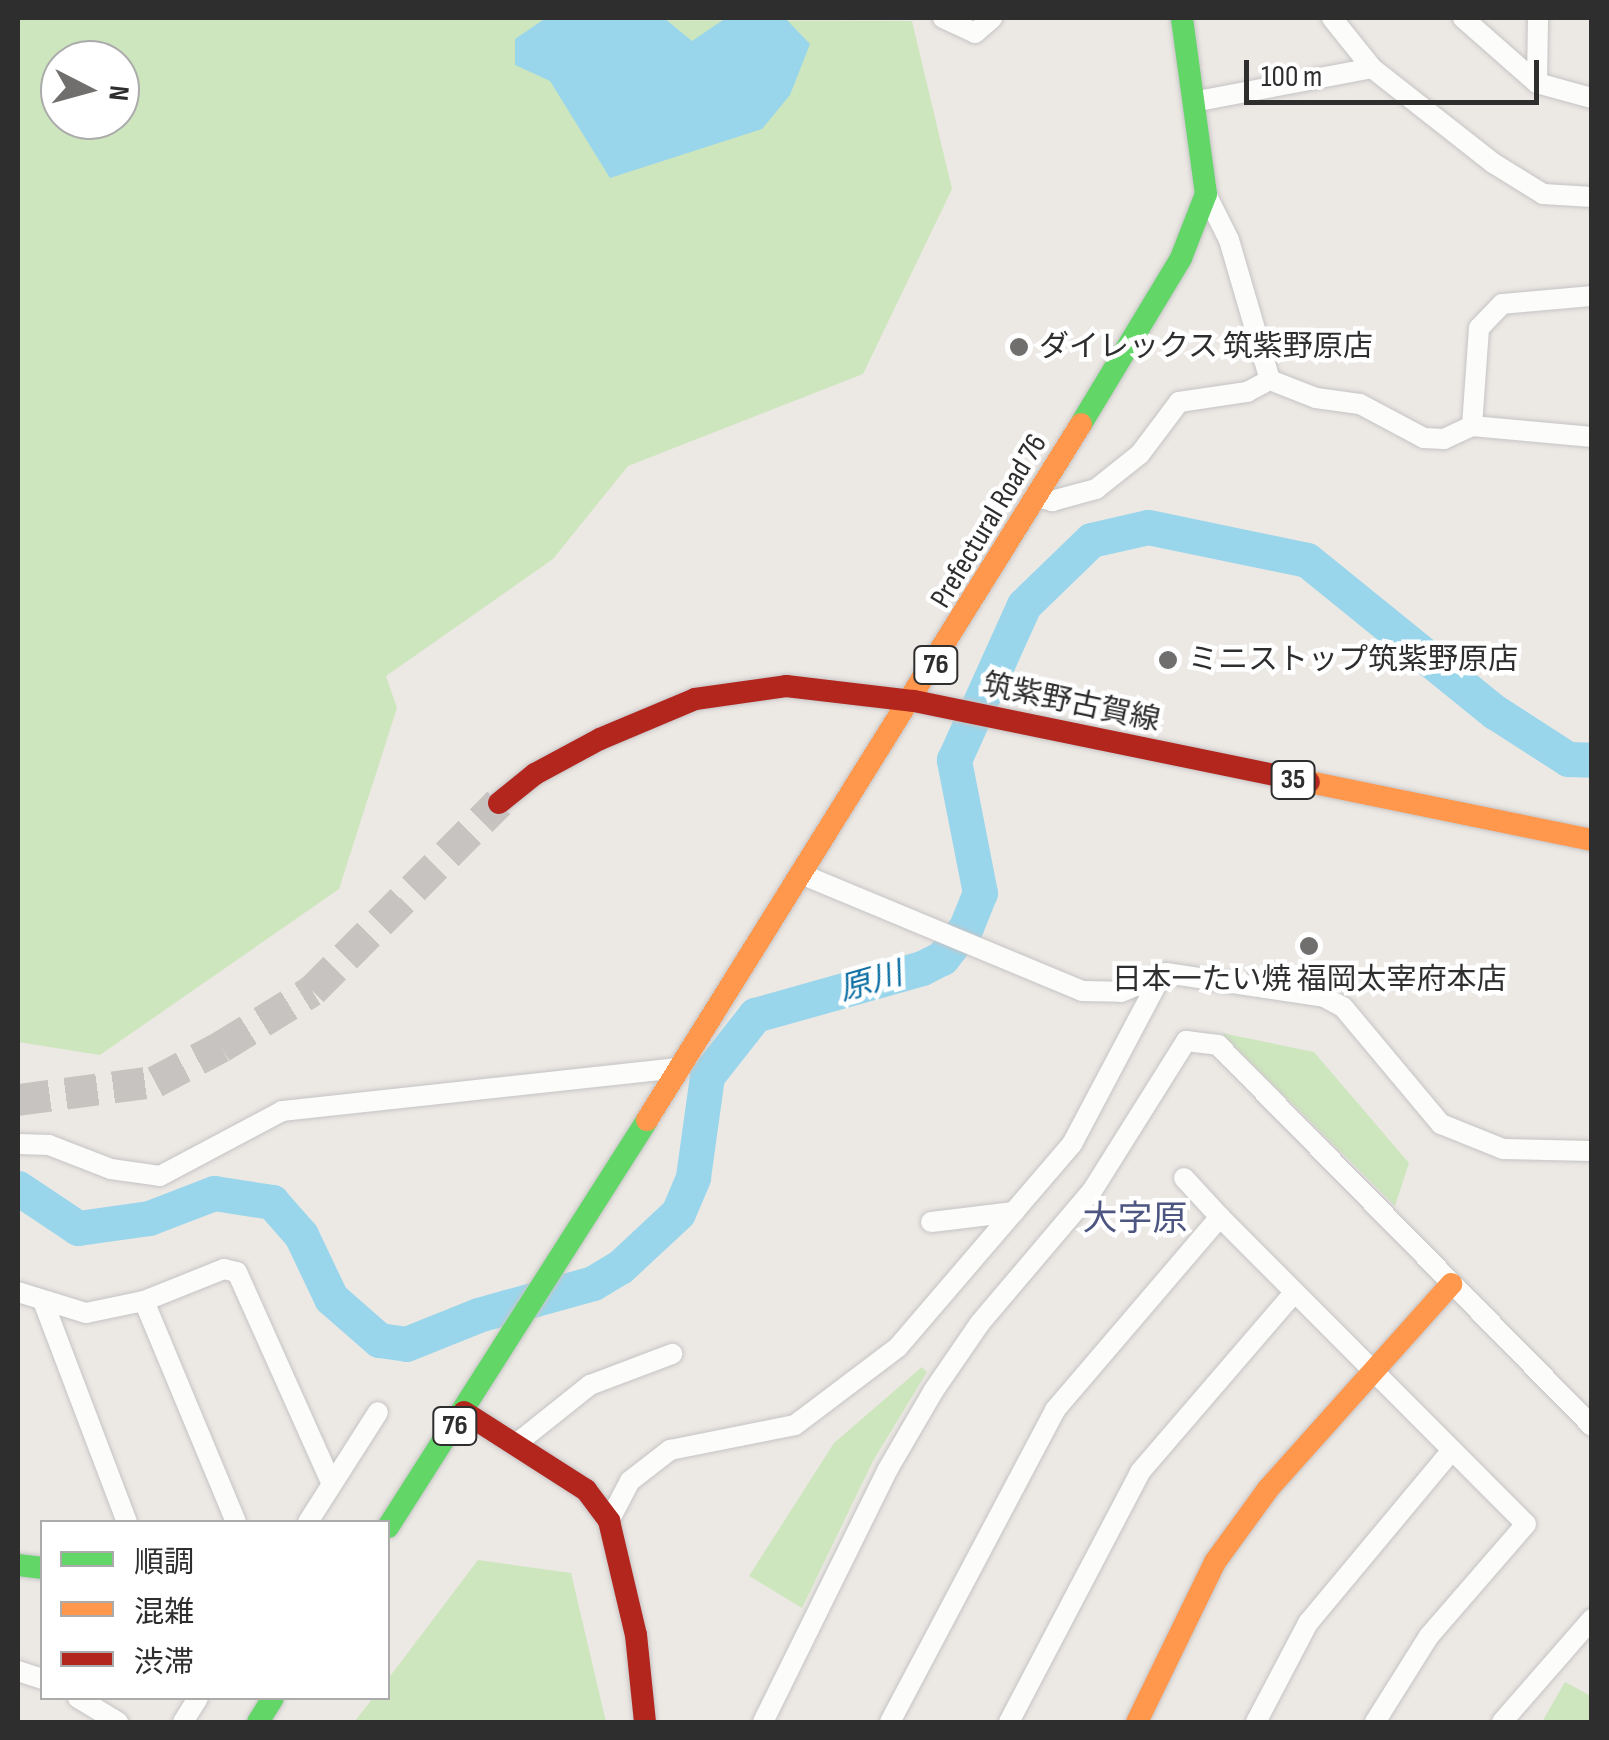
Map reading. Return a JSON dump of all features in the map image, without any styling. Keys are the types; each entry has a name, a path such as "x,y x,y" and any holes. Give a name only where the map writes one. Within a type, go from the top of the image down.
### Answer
{"main road":[{"name":"Prefectural Road 76","path":"464,1412 914,701 1181,258 1206,194 1198,101 1182,18"},
{"name":"筑紫野古賀線","path":"499,803 535,774 600,739 695,699 786,686 914,701 1592,840"},
{"path":"1137,1722 1214,1562 1268,1488 1450,1284"},
{"path":"464,1412 586,1490 608,1522 636,1635 645,1722"},
{"name":"76","path":"390,1523 464,1412"}],"street":[{"path":"943,18 975,33 992,18"},
{"path":"1332,18 1372,68 1542,194 1592,196"},
{"path":"1463,18 1537,83 1592,98"},
{"path":"1537,83 1538,18"},
{"path":"1198,101 1372,68"},
{"path":"1206,194 1229,240 1270,380"},
{"path":"1472,426 1479,328 1502,304 1592,296"},
{"path":"1038,497 1052,501 1107,482 1140,454 1179,402 1248,392 1270,380 1316,398 1360,404 1424,438 1444,439 1472,426 1592,437"},
{"path":"802,874 1082,991 1120,992 1160,976 1324,997 1343,1008 1441,1124 1503,1149 1592,1151"},
{"path":"608,1522 630,1482 650,1462 670,1450 794,1425 898,1347 1072,1144 1160,976"},
{"path":"764,1722 934,1390 980,1323 1092,1191 1186,1041 1218,1046 1592,1426"},
{"path":"18,1144 49,1145 111,1168 160,1176 282,1110 680,1068"},
{"path":"1184,1178 1293,1294 1526,1524 1429,1636 1374,1722"},
{"path":"931,1222 1014,1212"},
{"path":"890,1722 1055,1410 1220,1217"},
{"path":"18,1292 86,1313 144,1300 224,1269 237,1272 332,1484"},
{"path":"1008,1722 1140,1472 1293,1294"},
{"path":"43,1300 126,1520"},
{"path":"144,1300 235,1520"},
{"path":"516,1444 590,1386 672,1354"},
{"path":"309,1520 378,1412"},
{"path":"1256,1722 1318,1608 1452,1450"},
{"path":"1502,1722 1592,1619"},
{"path":"81,1700 118,1722"},
{"path":"182,1722 197,1700"}],"green space":[{"path":"18,18 912,21 952,189 863,374 628,466 553,559 386,676 397,708 339,889 100,1055 18,1042"},
{"path":"1222,1033 1314,1052 1409,1163 1395,1206"},
{"path":"922,1367 927,1372 873,1461 802,1608 749,1576 834,1443"},
{"path":"478,1560 571,1573 606,1722 354,1722 371,1700 390,1700 390,1676"},
{"path":"1565,1682 1591,1696 1591,1722 1542,1722"}],"water":[{"path":"546,18 664,18 692,41 726,18 785,18 810,44 790,95 762,129 610,178 550,81 515,65 515,39"}],"waterway":[{"name":"原川","path":"18,1188 78,1228 149,1218 214,1193 272,1202 301,1235 331,1298 379,1340 406,1344 478,1315 593,1283 620,1267 678,1213 693,1177 707,1076 755,1015 922,968 942,958 966,927 980,893 954,760 1024,605 1091,540 1148,527 1307,560 1495,712 1568,759 1592,760"}],"tunnel":[{"path":"18,1100 155,1082 312,991 499,803"}],"traffic: fast":[{"path":"1081,424 1181,258 1206,194 1182,18"},
{"path":"390,1524 647,1120"},
{"path":"18,1565 40,1568"},
{"path":"258,1722 272,1700"}],"traffic: slow":[{"path":"647,1120 1081,424"},
{"path":"1309,782 1592,840"},
{"path":"1137,1722 1215,1562 1268,1489 1451,1284"}],"traffic: jam":[{"path":"499,803 535,774 600,739 695,699 786,686 914,701 1309,782"},
{"path":"464,1412 586,1490 609,1521 636,1635 645,1722"}],"place":[{"name":"ダイレックス 筑紫野原店","path":"1019,347"},
{"name":"ミニストップ筑紫野原店","path":"1168,660"},
{"name":"日本一たい焼 福岡太宰府本店","path":"1309,946"}],"district":[{"name":"大字原","path":"1135,1220"}]}
